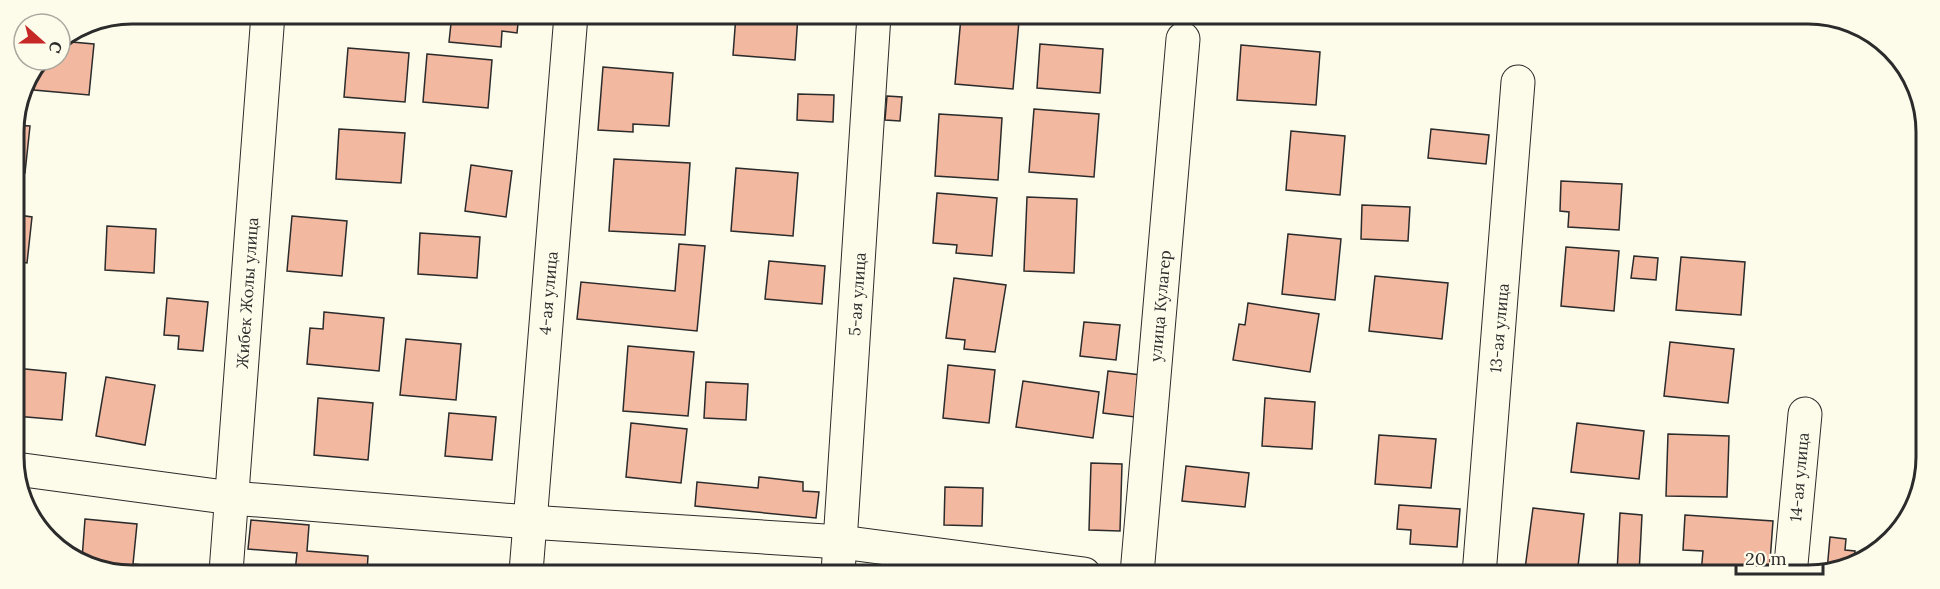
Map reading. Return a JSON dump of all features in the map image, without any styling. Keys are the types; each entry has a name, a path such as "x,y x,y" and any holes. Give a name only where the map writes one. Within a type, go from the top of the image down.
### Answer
{"street":[{"name":"Жибек Жолы улица","path":"227,565 267,24"},
{"name":"4-ая улица","path":"527,565 570,24"},
{"name":"5-ая улица","path":"840,557 873,24"},
{"name":"улица Кулагер","path":"1138,565 1183,39"},
{"name":"13-ая улица","path":"1480,565 1518,82"},
{"name":"14-ая улица","path":"1791,565 1805,414"},
{"path":"25,470 232,498 530,522 840,557 955,565"}],"building":[{"path":"451,24 518,24 517,33 502,31 501,47 449,42"},
{"path":"735,24 797,24 795,60 733,55"},
{"path":"960,24 1019,24 1013,89 955,84"},
{"path":"72,42 94,44 89,95 34,90 42,72 72,72"},
{"path":"1040,44 1103,49 1100,93 1037,88"},
{"path":"1241,45 1320,52 1316,105 1237,100"},
{"path":"348,48 409,53 405,102 344,97"},
{"path":"427,54 492,60 488,108 423,102"},
{"path":"603,67 673,73 669,126 633,124 633,132 598,130"},
{"path":"798,94 834,95 833,122 797,120"},
{"path":"887,96 902,97 900,121 885,120"},
{"path":"1034,109 1099,114 1094,177 1029,172"},
{"path":"939,114 1002,118 998,180 935,176"},
{"path":"24,126 30,126 24,173"},
{"path":"339,129 405,133 401,183 336,179"},
{"path":"1431,129 1489,135 1486,164 1428,158"},
{"path":"1291,131 1345,136 1340,195 1286,190"},
{"path":"614,159 690,163 685,235 609,231"},
{"path":"471,165 512,171 506,217 465,211"},
{"path":"736,168 798,173 793,236 731,231"},
{"path":"1561,181 1622,184 1619,230 1568,227 1569,212 1560,211"},
{"path":"937,193 997,198 992,256 956,253 957,245 933,243"},
{"path":"1027,197 1077,199 1074,273 1024,271"},
{"path":"1362,205 1410,207 1408,241 1361,239"},
{"path":"24,216 32,217 27,263 24,263"},
{"path":"292,216 347,221 342,276 287,271"},
{"path":"107,226 156,229 154,273 105,270"},
{"path":"420,233 480,237 477,278 418,274"},
{"path":"1288,234 1341,239 1335,300 1282,294"},
{"path":"679,244 705,246 697,331 577,319 581,282 675,291"},
{"path":"1566,247 1619,251 1614,311 1561,306"},
{"path":"1634,256 1658,258 1656,280 1631,278"},
{"path":"1681,257 1745,262 1741,315 1676,310"},
{"path":"769,261 825,266 822,304 765,299"},
{"path":"1375,276 1448,283 1442,339 1369,331"},
{"path":"954,278 1006,285 995,352 964,349 965,340 946,338"},
{"path":"167,298 208,302 203,351 178,349 179,336 164,335"},
{"path":"1248,303 1319,314 1310,372 1233,360 1239,324 1245,325"},
{"path":"324,312 384,318 379,371 307,364 310,328 323,329"},
{"path":"1084,322 1120,325 1116,360 1080,356"},
{"path":"406,339 461,344 456,400 400,395"},
{"path":"1670,342 1734,349 1728,403 1664,396"},
{"path":"628,346 694,352 688,416 623,411"},
{"path":"948,365 995,370 989,423 943,418"},
{"path":"24,369 66,373 62,420 24,417"},
{"path":"1108,371 1141,375 1135,417 1103,413"},
{"path":"106,377 155,385 145,445 96,436"},
{"path":"1023,381 1099,392 1093,438 1016,427"},
{"path":"706,382 748,384 746,420 704,418"},
{"path":"318,398 373,403 368,460 314,455"},
{"path":"1265,398 1315,402 1312,449 1262,446"},
{"path":"449,413 496,417 492,460 445,456"},
{"path":"631,423 687,429 681,483 626,477"},
{"path":"1577,423 1644,431 1639,479 1571,472"},
{"path":"1668,434 1729,436 1727,497 1666,496"},
{"path":"1379,435 1436,439 1431,488 1375,484"},
{"path":"1091,463 1122,464 1120,531 1089,530"},
{"path":"1186,466 1249,473 1245,507 1182,501"},
{"path":"759,477 803,482 803,491 819,492 816,518 695,506 697,482 758,488"},
{"path":"945,487 983,488 982,526 944,525"},
{"path":"1399,505 1460,509 1457,547 1410,544 1411,530 1397,529"},
{"path":"1533,508 1584,514 1578,565 1526,565"},
{"path":"1620,513 1642,515 1639,565 1617,565"},
{"path":"1685,515 1773,521 1770,565 1702,565 1703,551 1683,550"},
{"path":"85,519 137,524 133,564 143,565 118,564 82,553"},
{"path":"251,520 309,525 307,551 368,556 367,565 296,565 297,553 248,549"},
{"path":"1830,537 1846,539 1845,550 1855,551 1855,555 1828,563"}]}
